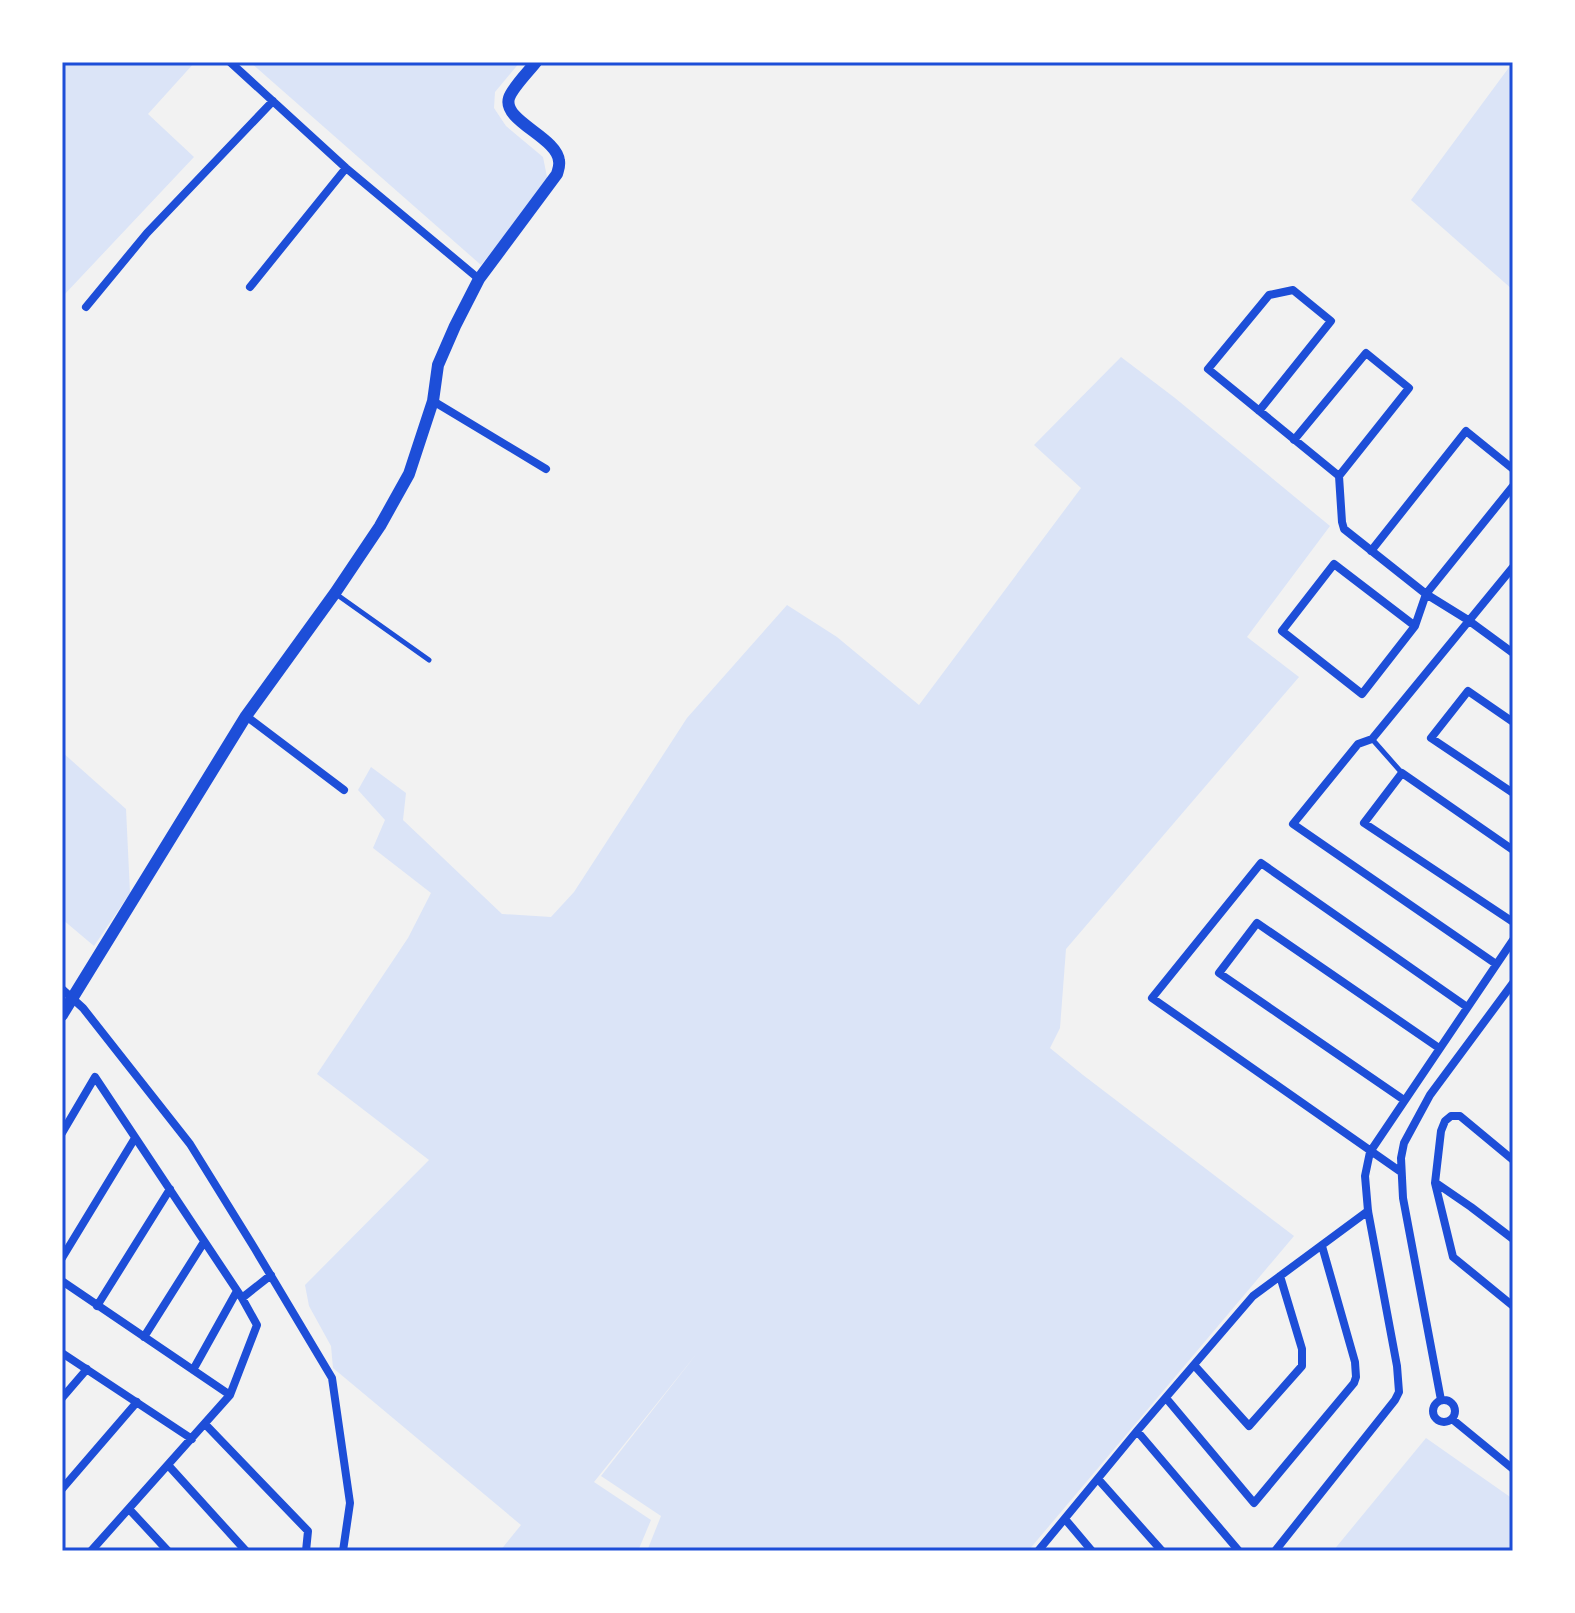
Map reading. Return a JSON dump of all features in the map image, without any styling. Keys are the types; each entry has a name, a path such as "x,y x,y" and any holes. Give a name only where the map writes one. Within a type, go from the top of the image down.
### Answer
{"street":[{"path":"230,62 346,168 479,279"},
{"path":"62,1015 67,993 246,716 380,526 409,474 433,401 438,365 455,326 479,279 557,174 559,161 555,149 512,113 508,105 509,96 536,62"},
{"path":"86,307 147,233 273,101"},
{"path":"250,287 346,168"},
{"path":"1259,411 1331,321 1293,290 1269,295 1208,369 1294,440 1339,476"},
{"path":"1294,440 1366,353 1409,388 1339,476 1344,529 1426,594 1513,653"},
{"path":"433,401 546,469"},
{"path":"1371,551 1466,431 1513,469"},
{"path":"1415,626 1334,564 1282,631 1362,694 1415,626 1426,594 1513,486"},
{"path":"1496,964 1293,824 1358,744 1372,739 1513,567"},
{"path":"1513,722 1468,691 1431,738 1513,793"},
{"path":"246,716 344,790"},
{"path":"1513,850 1402,773 1364,823 1513,922"},
{"path":"1401,1172 1152,998 1261,863 1467,1007"},
{"path":"1404,1100 1219,973 1257,923 1439,1048"},
{"path":"1275,1551 1399,1392 1397,1366 1368,1211 1365,1176 1370,1152 1513,940"},
{"path":"1441,1400 1403,1198 1401,1158 1404,1143 1430,1095 1513,983"},
{"path":"67,993 83,1008 190,1144 332,1378 350,1503 343,1551"},
{"path":"62,1133 95,1077 257,1325 230,1395 91,1551"},
{"path":"1513,1160 1460,1116 1451,1116 1445,1121 1435,1183 1453,1257 1513,1306"},
{"path":"62,1258 135,1138"},
{"path":"1435,1183 1513,1239"},
{"path":"97,1306 170,1189"},
{"path":"1038,1551 1253,1296 1368,1211"},
{"path":"144,1337 204,1242"},
{"path":"1166,1398 1254,1503 1356,1377 1355,1362 1322,1246"},
{"path":"193,1370 240,1295 271,1275"},
{"path":"1194,1365 1249,1426 1302,1366 1302,1349 1280,1276"},
{"path":"62,1281 230,1395"},
{"path":"62,1353 192,1439"},
{"path":"62,1398 87,1369"},
{"path":"1441,1400 1449,1400 1455,1405 1456,1413 1452,1419 1445,1422 1435,1418 1433,1407 1441,1400"},
{"path":"62,1489 137,1402"},
{"path":"1452,1419 1513,1469"},
{"path":"205,1424 308,1531 306,1551"},
{"path":"1137,1431 1239,1551"},
{"path":"168,1465 246,1551"},
{"path":"1098,1479 1162,1551"},
{"path":"129,1509 168,1551"},
{"path":"1065,1519 1092,1551"}],"lane":[{"path":"335,593 429,660"},
{"path":"1372,739 1402,773"}],"shaded area":[{"path":"62,62 195,62 148,114 194,157 64,295 62,294"},
{"path":"250,62 520,62 495,92 494,108 506,126 543,157 548,182 481,265"},
{"path":"1513,62 1513,290 1411,200"},
{"path":"1121,357 1330,526 1247,637 1299,677 1066,949 1060,1028 1050,1048 1294,1236 1028,1551 647,1551 661,1516 601,1476 698,1352 594,1482 651,1520 638,1551 500,1551 521,1525 333,1368 331,1346 309,1306 305,1285 429,1160 317,1074 408,938 431,893 373,848 385,820 358,790 371,767 406,793 403,820 502,914 551,917 574,892 687,718 787,605 837,637 919,705 1081,488 1034,445"},
{"path":"62,752 126,809 130,893 94,946 62,919"},
{"path":"1426,1438 1513,1499 1513,1551 1333,1551"}]}
